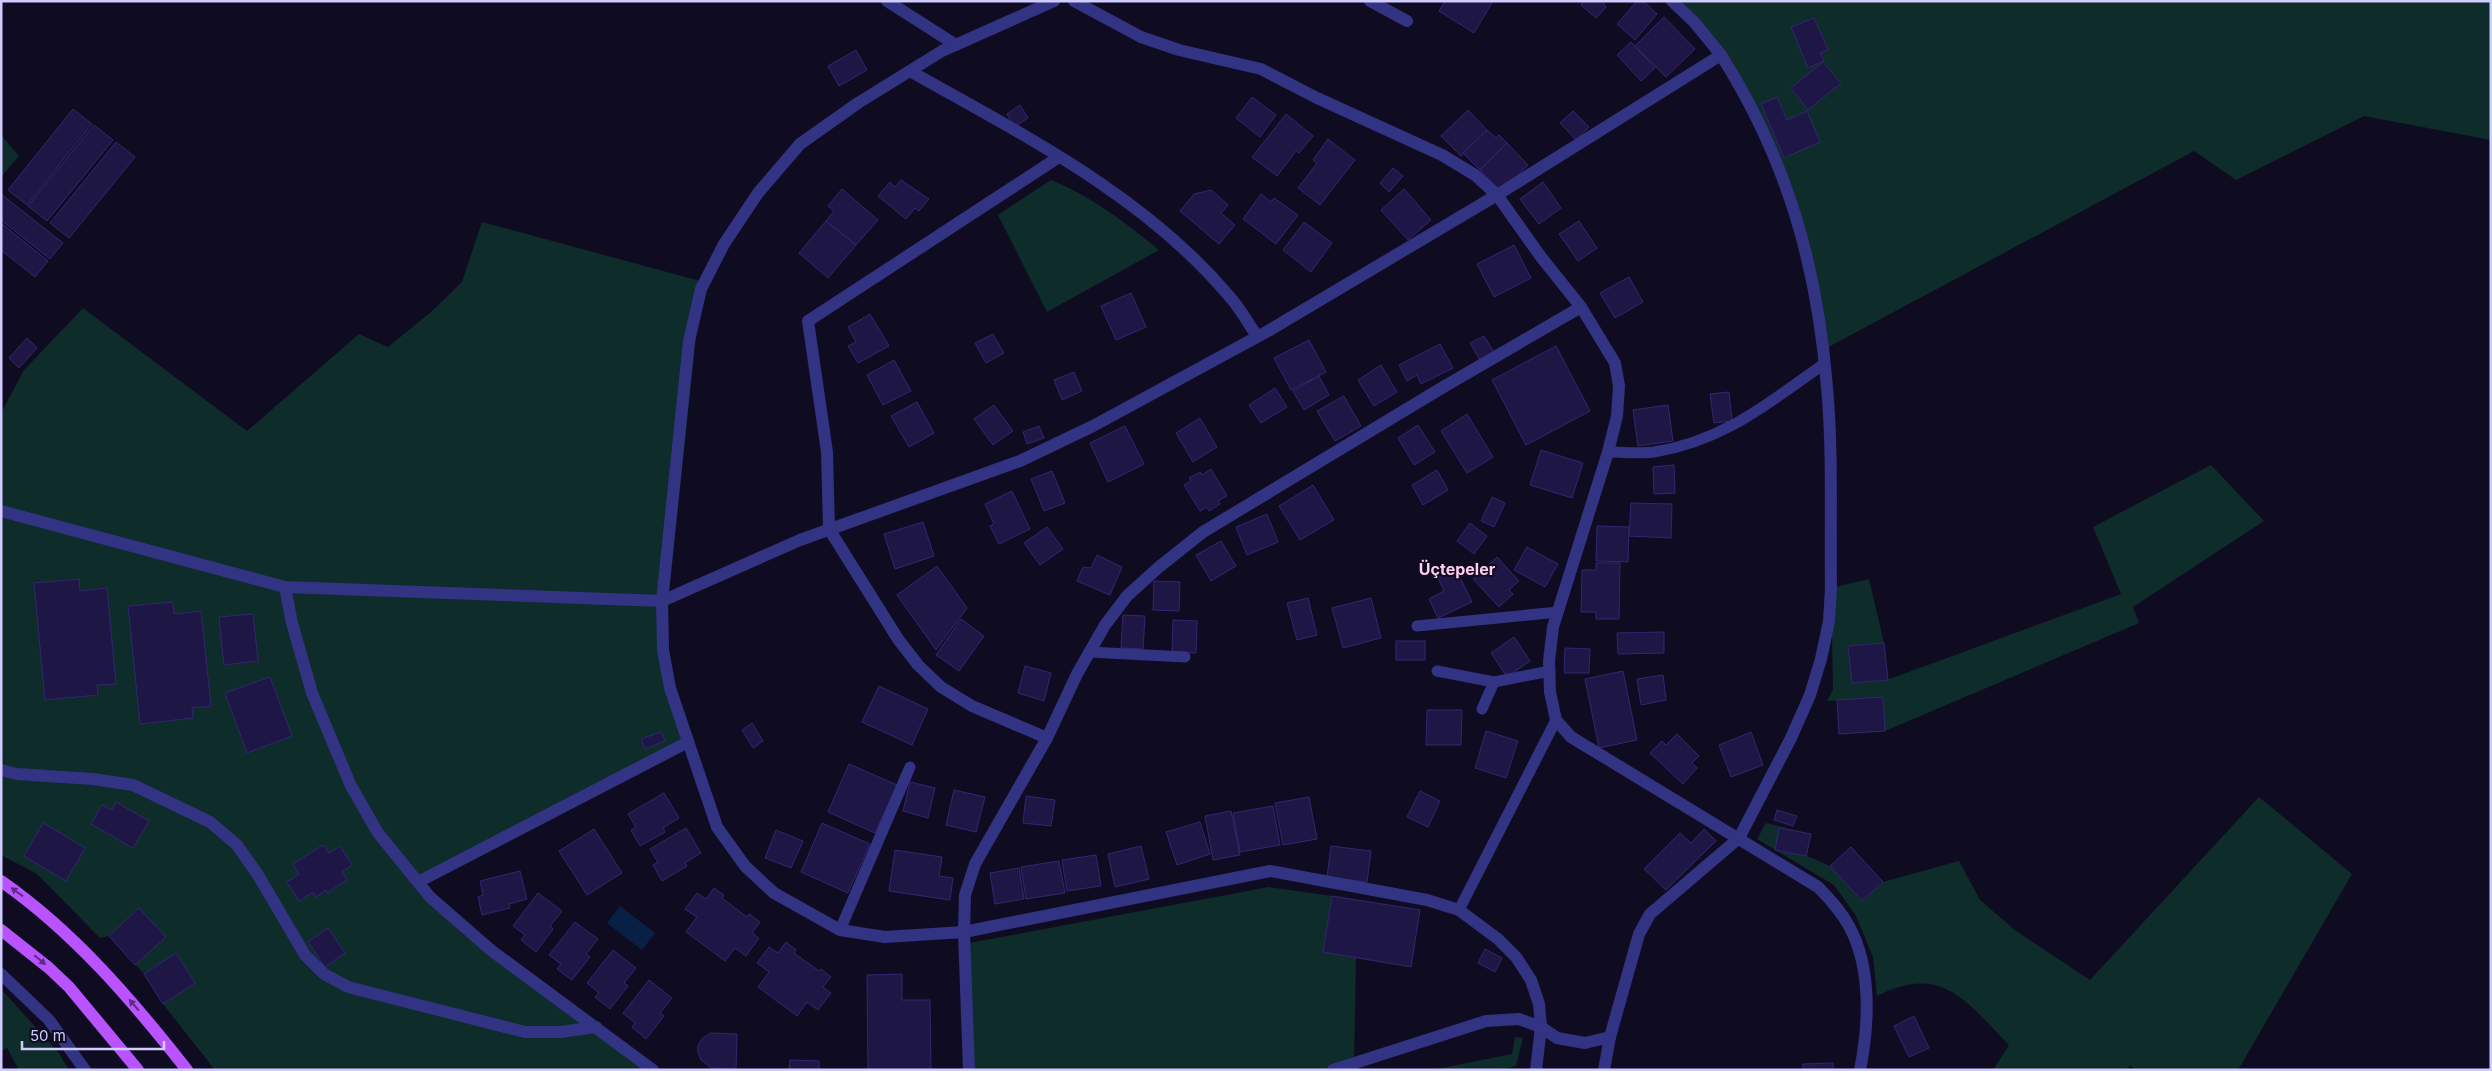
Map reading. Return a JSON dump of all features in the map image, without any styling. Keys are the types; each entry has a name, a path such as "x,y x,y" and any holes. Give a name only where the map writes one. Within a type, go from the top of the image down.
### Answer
{"main road":[{"path":"1,881 46,915 107,974 187,1070"},
{"path":"1,930 49,968 69,987 138,1070"}],"street":[{"path":"887,1 956,45"},
{"path":"1054,1 956,45 858,103 800,144 758,193 724,244 701,289 689,341 662,601 663,650 670,688 717,827 728,845 745,866 774,893 840,930 885,937 964,932 1270,872 1427,900 1459,910 1498,939 1516,957 1531,980 1539,1004 1541,1027 1536,1070"},
{"path":"1074,1 1141,37 1179,50 1262,69 1317,98 1442,155 1475,175 1497,196 1581,307 1615,363 1619,386 1617,416 1608,452 1553,627 1550,692 1556,720 1570,737 1818,887 1836,906 1850,927 1864,972 1865,1015 1860,1070"},
{"path":"1370,1 1407,22"},
{"path":"1604,1070 1610,1036 1639,934 1650,914 1739,838 1791,738 1810,695 1821,660 1829,621 1831,578 1827,388 1816,295 1786,182 1745,93 1721,55 1695,23 1672,1"},
{"path":"1,511 286,587 662,601 800,540 1020,461 1093,426 1257,336 1497,196 1721,55"},
{"path":"910,71 1093,178 1158,225 1196,260 1230,297 1257,336"},
{"path":"1047,738 972,706 941,687 918,665 898,639 829,529 827,452 808,321 1059,157"},
{"path":"969,1070 964,932 965,895 974,864 1047,738 1089,652 1105,625 1127,596 1158,567 1203,532 1445,386 1581,307"},
{"path":"286,587 292,623 312,693 351,786 378,833 430,897 492,951 596,1027 632,1057 653,1070"},
{"path":"418,882 688,742"},
{"path":"1,770 17,774 93,779 134,785 210,822 237,845 258,875 305,956 324,974 348,987 526,1032 560,1032 596,1027"},
{"path":"1,974 49,1020 85,1070"},
{"path":"1333,1070 1486,1021 1519,1019 1541,1027 1557,1038 1585,1043 1610,1036"}],"lane":[{"path":"1608,452 1653,452 1714,436 1739,423 1824,364"},
{"path":"1417,626 1558,612"},
{"path":"1089,652 1186,657"},
{"path":"1436,671 1494,682 1550,671"},
{"path":"1482,709 1494,682"},
{"path":"1459,910 1556,720"},
{"path":"840,930 910,768"}],"green space":[{"path":"1672,1 2491,1 2491,140 2364,116 2236,180 2194,151 1823,350 1803,240 1745,93"},
{"path":"1,135 19,156 1,177"},
{"path":"1051,180 1094,202 1121,220 1159,250 1047,312 998,215"},
{"path":"482,222 704,282 701,289 663,650 688,742 418,882 430,897 653,1070 215,1070 163,1004 144,974 109,936 100,938 37,874 1,855 1,413 24,370 83,308 247,431 359,334 388,347 431,312 462,282"},
{"path":"2211,465 2264,521 2133,607 2139,623 1885,731 1883,698 1827,701 1833,689 1831,588 1869,579 1884,643 1848,646 1852,683 1887,680 2121,594 2093,527"},
{"path":"2259,797 2352,874 2238,1070 2136,1070 2130,1065 2126,1070 1993,1070 2009,1045 1979,1014 1965,1001 1936,985 1919,984 1900,987 1877,996 1873,957 1856,916 1834,885 1757,839 1766,823 1811,834 1807,856 1830,866 1862,901 1883,882 1959,861 1980,900 2016,931 2090,980"},
{"path":"1269,887 1332,896 1323,952 1356,958 1354,1063 1333,1070 969,1070 964,944"},
{"path":"1,989 58,1052 69,1070 19,1070 7,1048 1,1051"},
{"path":"1515,1037 1523,1038 1516,1066 1499,1070 1432,1070 1512,1054"}],"water":[{"path":"620,906 655,933 642,950 607,923"}],"building":[{"path":"1445,1 1493,1 1474,33 1439,11"},
{"path":"1584,1 1602,1 1606,7 1596,18 1581,5"},
{"path":"1637,1 1643,1 1657,14 1635,40 1617,24"},
{"path":"1664,17 1695,49 1666,77 1635,46"},
{"path":"1814,18 1828,50 1820,53 1824,61 1808,68 1791,27"},
{"path":"1631,42 1655,68 1641,81 1617,55"},
{"path":"856,50 867,70 839,86 828,66"},
{"path":"1823,62 1841,83 1808,110 1791,88"},
{"path":"1252,97 1276,115 1260,137 1236,118"},
{"path":"1777,97 1787,120 1807,111 1820,142 1784,158 1761,104"},
{"path":"1020,105 1028,118 1014,127 1007,114"},
{"path":"73,109 92,124 27,205 8,190"},
{"path":"1468,110 1487,130 1461,156 1441,136"},
{"path":"1573,111 1589,127 1576,140 1560,123"},
{"path":"1286,114 1313,136 1299,153 1296,151 1277,176 1252,157"},
{"path":"94,125 113,140 47,221 28,206"},
{"path":"1487,130 1496,138 1499,135 1507,143 1480,170 1463,153"},
{"path":"1328,139 1355,160 1320,205 1298,188 1317,163 1313,160"},
{"path":"116,142 135,157 69,238 50,223"},
{"path":"1507,143 1528,165 1501,192 1480,170"},
{"path":"1393,168 1403,176 1389,192 1380,183"},
{"path":"901,180 929,199 919,211 915,208 906,219 878,196 890,182 895,187"},
{"path":"1543,182 1561,208 1539,224 1520,199"},
{"path":"842,189 878,220 856,245 826,221 834,211 828,206"},
{"path":"1404,189 1431,220 1408,240 1381,210"},
{"path":"1211,190 1228,205 1221,213 1235,225 1219,244 1180,211 1194,194"},
{"path":"1,194 63,243 50,259 1,220"},
{"path":"1261,194 1271,202 1274,198 1298,215 1276,244 1243,219"},
{"path":"826,221 856,245 828,278 799,253"},
{"path":"1579,221 1597,248 1578,261 1559,234"},
{"path":"1304,222 1332,243 1311,272 1283,250"},
{"path":"1,223 48,261 35,277 1,250"},
{"path":"1514,245 1531,278 1494,297 1477,264"},
{"path":"1629,277 1643,302 1615,318 1600,293"},
{"path":"1131,293 1146,327 1116,340 1101,306"},
{"path":"870,314 889,346 858,363 848,346 856,342 848,327"},
{"path":"993,334 1004,353 986,363 975,343"},
{"path":"1484,336 1494,352 1480,360 1470,343"},
{"path":"27,338 37,348 19,368 9,358"},
{"path":"1309,340 1326,372 1291,390 1274,358"},
{"path":"1440,344 1453,368 1421,384 1417,375 1407,381 1399,365"},
{"path":"1556,346 1590,411 1526,445 1492,380"},
{"path":"894,360 911,391 883,405 867,375"},
{"path":"1381,365 1397,392 1374,406 1358,380"},
{"path":"1074,372 1082,391 1062,400 1054,380"},
{"path":"1319,376 1329,395 1304,410 1293,391"},
{"path":"1275,388 1287,407 1261,423 1249,405"},
{"path":"1729,392 1732,421 1714,423 1710,394"},
{"path":"1344,396 1361,426 1335,441 1317,411"},
{"path":"917,402 934,433 909,447 891,416"},
{"path":"994,405 1013,431 993,445 974,419"},
{"path":"1668,405 1673,441 1638,446 1633,410"},
{"path":"1467,414 1493,457 1467,473 1441,431"},
{"path":"1200,418 1217,447 1193,462 1176,433"},
{"path":"1418,425 1435,452 1414,465 1398,438"},
{"path":"1039,426 1044,438 1027,444 1023,432"},
{"path":"1125,426 1144,464 1108,482 1090,443"},
{"path":"1541,450 1583,463 1572,498 1530,485"},
{"path":"1674,465 1675,493 1654,494 1653,467"},
{"path":"1211,469 1227,496 1218,501 1220,504 1209,511 1207,507 1200,511 1184,485 1191,481 1189,478 1200,472 1202,475"},
{"path":"1437,470 1448,490 1423,505 1412,485"},
{"path":"1052,471 1065,503 1044,511 1031,479"},
{"path":"1313,485 1334,520 1300,540 1279,506"},
{"path":"1012,491 1030,529 999,544 990,526 994,524 985,504"},
{"path":"1492,497 1505,503 1494,527 1481,521"},
{"path":"1631,503 1672,504 1671,538 1629,536"},
{"path":"1267,514 1278,542 1247,555 1236,527"},
{"path":"923,522 934,556 895,569 884,534"},
{"path":"1470,523 1487,536 1474,554 1457,541"},
{"path":"1597,526 1629,527 1628,562 1596,561"},
{"path":"1047,527 1063,549 1040,565 1024,543"},
{"path":"1221,541 1236,566 1211,581 1196,555"},
{"path":"1527,547 1558,564 1545,587 1514,570"},
{"path":"1097,555 1122,567 1110,595 1077,581 1083,567 1091,568"},
{"path":"1497,557 1519,581 1509,590 1513,594 1499,607 1473,579"},
{"path":"1596,563 1620,563 1619,619 1596,619 1596,612 1581,612 1582,570 1596,570"},
{"path":"937,566 967,608 936,650 897,595"},
{"path":"1456,569 1472,602 1438,618 1429,599 1444,591 1438,578"},
{"path":"79,579 80,591 107,588 116,684 97,685 98,695 45,700 34,583"},
{"path":"1154,581 1180,582 1179,611 1153,610"},
{"path":"1308,598 1317,635 1297,640 1287,603"},
{"path":"1371,598 1381,638 1343,648 1332,608"},
{"path":"173,602 174,614 201,611 211,706 192,708 193,718 140,724 128,606"},
{"path":"253,614 258,661 224,665 219,617"},
{"path":"1123,615 1145,616 1143,649 1121,648"},
{"path":"961,619 984,636 959,671 936,655"},
{"path":"1173,620 1197,621 1196,653 1172,652"},
{"path":"1664,632 1664,653 1618,654 1617,633"},
{"path":"1514,637 1530,661 1507,677 1491,653"},
{"path":"1396,641 1425,641 1425,660 1396,660"},
{"path":"1884,643 1888,680 1852,683 1848,646"},
{"path":"1565,648 1590,649 1589,673 1564,673"},
{"path":"1025,666 1051,673 1044,701 1018,693"},
{"path":"1623,671 1637,740 1599,748 1585,679"},
{"path":"1663,675 1666,700 1641,705 1637,679"},
{"path":"270,677 292,736 247,753 225,693"},
{"path":"879,686 928,709 912,745 862,722"},
{"path":"1883,697 1885,731 1839,734 1837,700"},
{"path":"1427,710 1462,710 1461,745 1426,745"},
{"path":"752,723 763,741 753,748 742,730"},
{"path":"1486,731 1518,741 1506,778 1475,768"},
{"path":"661,732 665,741 645,749 641,739"},
{"path":"1751,732 1763,765 1731,777 1719,745"},
{"path":"1677,734 1699,756 1692,763 1697,768 1683,784 1650,753 1662,741 1666,745"},
{"path":"849,764 897,785 875,833 828,812"},
{"path":"910,782 935,788 928,818 903,811"},
{"path":"954,790 985,797 976,832 946,825"},
{"path":"1420,791 1440,801 1428,827 1407,817"},
{"path":"664,793 679,818 663,828 665,832 640,846 631,830 636,827 628,814"},
{"path":"1026,796 1055,800 1051,826 1023,823"},
{"path":"1309,797 1317,839 1283,845 1275,803"},
{"path":"116,802 149,821 133,848 91,824 102,805 112,810"},
{"path":"1273,806 1280,845 1240,852 1233,813"},
{"path":"1777,810 1797,816 1793,826 1774,820"},
{"path":"1231,811 1240,855 1213,860 1205,816"},
{"path":"1200,822 1210,854 1177,865 1166,832"},
{"path":"43,823 85,848 66,881 24,856"},
{"path":"822,823 870,844 848,893 801,872"},
{"path":"686,828 701,853 685,863 687,866 662,881 653,865 658,862 650,849"},
{"path":"1779,828 1811,834 1806,856 1775,850"},
{"path":"594,829 622,873 587,895 559,851"},
{"path":"1704,829 1716,841 1666,890 1644,869 1680,833 1691,843"},
{"path":"776,830 803,841 791,868 765,858"},
{"path":"323,845 329,853 340,846 352,865 342,872 347,880 327,893 326,890 316,897 313,892 299,901 287,882 299,874 293,864"},
{"path":"1141,846 1149,879 1115,887 1108,854"},
{"path":"1331,846 1371,851 1367,882 1327,877"},
{"path":"1851,847 1883,882 1862,901 1830,866"},
{"path":"895,850 942,857 939,876 953,878 950,900 889,891"},
{"path":"1096,855 1101,886 1067,891 1062,860"},
{"path":"1059,861 1065,893 1026,899 1021,867"},
{"path":"1019,868 1024,899 995,904 990,873"},
{"path":"520,871 527,899 509,904 510,908 482,915 478,897 483,895 480,881"},
{"path":"714,888 724,895 722,898 747,917 749,914 760,922 752,933 759,938 746,956 735,948 725,961 686,932 697,917 685,909 697,893 706,899"},
{"path":"538,893 562,911 550,926 553,929 536,952 521,940 525,935 513,926"},
{"path":"1332,896 1420,910 1411,967 1323,952"},
{"path":"139,908 166,937 135,965 109,936"},
{"path":"575,922 598,939 586,954 590,957 572,980 557,969 561,964 549,955"},
{"path":"328,928 345,953 325,967 308,942"},
{"path":"786,942 796,950 794,953 831,977 823,987 831,993 818,1010 807,1002 797,1016 758,987 769,972 757,963 769,947 778,953"},
{"path":"1485,949 1502,958 1495,972 1478,963"},
{"path":"613,950 636,968 624,983 628,986 610,1009 595,997 599,993 587,983"},
{"path":"176,953 195,983 163,1004 144,974"},
{"path":"902,974 902,1000 930,1000 931,1070 868,1070 867,975"},
{"path":"649,980 672,998 660,1013 664,1016 646,1039 632,1027 635,1023 623,1013"},
{"path":"1914,1016 1929,1048 1909,1057 1894,1026"},
{"path":"711,1033 737,1034 736,1069 711,1068 701,1060 698,1045 703,1038"},
{"path":"790,1060 819,1061 819,1070 789,1070"},
{"path":"1833,1063 1833,1070 1803,1070 1803,1064"}],"district":[{"name":"Üçtepeler","path":"1457,569"}]}
